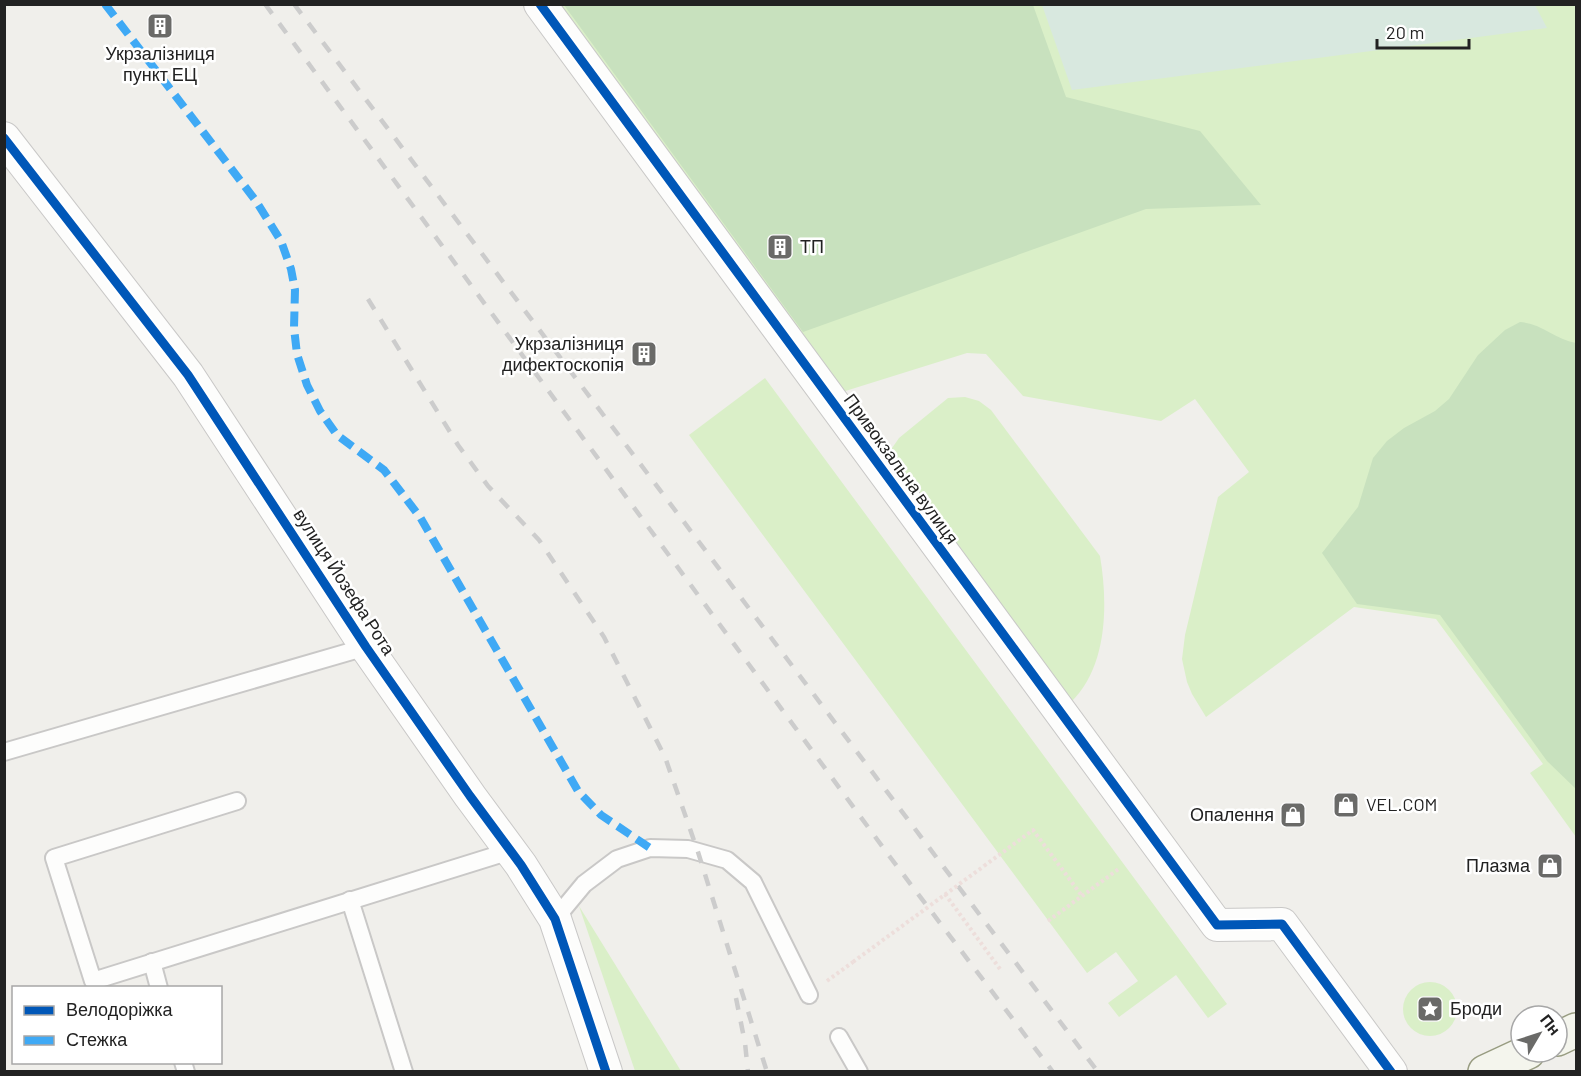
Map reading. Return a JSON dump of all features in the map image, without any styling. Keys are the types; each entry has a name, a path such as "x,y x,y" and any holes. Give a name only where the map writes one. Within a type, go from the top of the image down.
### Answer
{"main road":[{"path":"1485,1071 1509,1060"}],"street":[{"name":"Привокзальна вулиця","path":"540,4 1217,925 1282,924 1390,1071"},
{"name":"вулиця Йозефа Рота","path":"4,138 188,375 366,647 510,851 555,919 606,1071"}],"lane":[{"path":"4,752 366,647"},
{"path":"237,801 54,858 93,981 510,851"},
{"path":"555,919 584,884 617,859 650,848 688,849 727,860 753,882 809,995"},
{"path":"350,900 404,1071"},
{"path":"152,962 159,986"},
{"path":"839,1037 859,1071"}],"path":[{"path":"809,995 1033,830 1082,896"},
{"path":"1048,921 1120,868"},
{"path":"945,894 1000,969"}],"green space":[{"path":"554,5 1576,5 1576,837 1530,773 1543,764 1436,619 1354,607 1206,717 1187,682 1182,659 1185,635 1218,497 1249,472 1195,399 1161,421 1023,396 986,354 967,353 839,393"},
{"path":"564,5 1033,5 1066,97 1200,131 1261,205 1146,209 803,332"},
{"path":"1520,322 1535,325 1576,343 1576,789 1547,761 1440,615 1357,604 1322,553 1358,507 1373,458 1387,441 1404,428 1435,411 1449,399 1478,355 1505,330"},
{"path":"765,378 1227,1004 1208,1018 1176,975 1119,1017 1108,1003 1138,981 1116,952 1087,973 689,435"},
{"path":"965,397 979,401 991,410 1100,556 1104,613 1099,652 1092,671 1071,702 886,465 890,451 899,438 948,398"},
{"path":"579,906 681,1071 635,1071"},
{"path":"1425,982 1435,982 1445,986 1453,994 1457,1009 1453,1024 1445,1032 1435,1036 1425,1036 1415,1032 1407,1024 1403,1014 1403,1004 1407,994 1415,986"}],"shaded area":[{"path":"1042,5 1535,5 1547,28 1072,90"}],"railway":[{"path":"265,4 890,857 1053,1072"},
{"path":"294,4 1098,1072"},
{"path":"368,299 458,445 488,486 539,540 604,637 665,757 698,852 767,1072"},
{"path":"736,998 748,1072"}],"marked path":[{"path":"105,4 256,201 281,241 291,269 295,290 294,328 297,354 307,385 320,411 337,435 384,470 420,517 578,791 601,815 650,848"}],"cycle path":[{"path":"540,4 1217,925 1282,924 1391,1072"},
{"path":"4,138 188,375 366,647 521,865 555,919 606,1072"}],"place":[{"name":"Укрзалізниця пункт ЕЦ","path":"160,26"},
{"name":"ТП","path":"780,247"},
{"name":"Укрзалізниця дифектоскопія","path":"644,354"},
{"name":"VEL.COM","path":"1346,805"},
{"name":"Опалення","path":"1293,815"},
{"name":"Плазма","path":"1550,866"},
{"name":"Броди","path":"1430,1009"}]}
